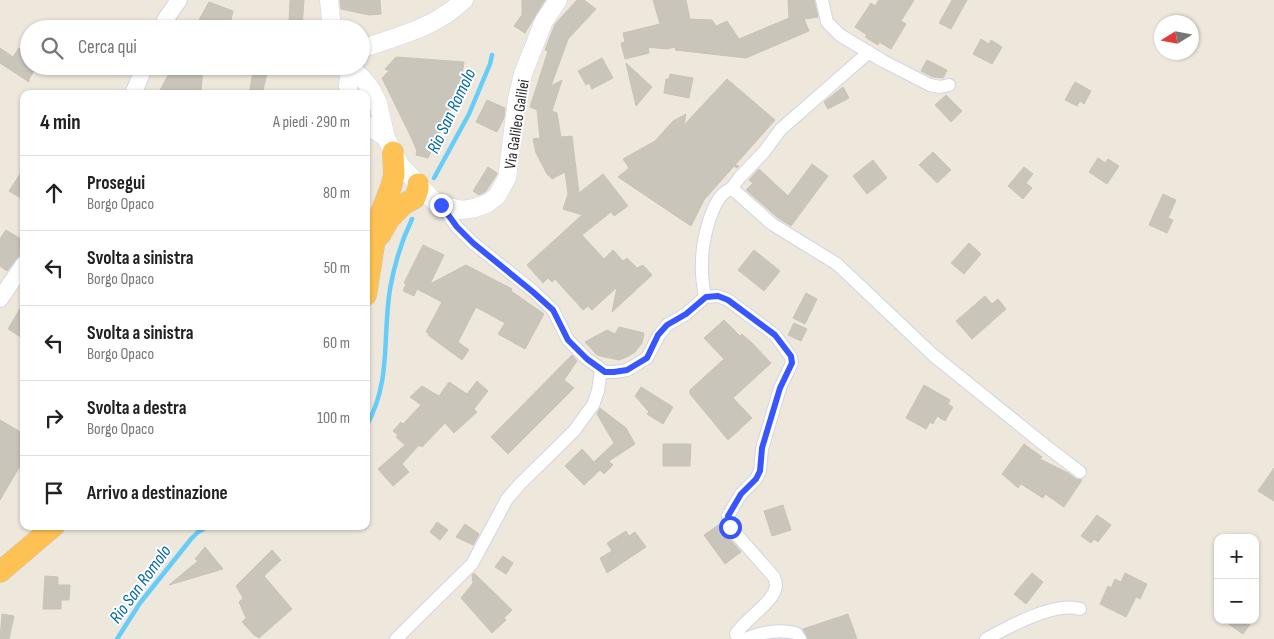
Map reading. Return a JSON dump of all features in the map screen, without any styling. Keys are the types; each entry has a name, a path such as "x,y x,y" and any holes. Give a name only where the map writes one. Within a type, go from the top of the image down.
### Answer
{"highway":[{"path":"370,269 378,220 391,187 394,170 390,145"},
{"path":"391,187 401,180 437,202"},
{"path":"373,249 389,219 404,204 413,187"},
{"path":"0,572 49,530"}],"main road":[{"path":"328,0 331,20"},
{"path":"370,45 426,27 453,10 464,0"},
{"name":"Via Galileo Galilei","path":"437,202 462,210 488,203 497,196 507,178 517,99 523,74 544,21 558,0"},
{"path":"352,78 364,90"},
{"path":"370,95 378,103 371,121 390,145 413,187"}],"street":[{"path":"165,20 179,0"},
{"path":"822,0 827,22 833,29 869,52 930,85 940,87 949,85"},
{"path":"731,190 781,129 869,52"},
{"path":"135,90 141,75"},
{"path":"706,297 702,281 704,240 719,198 725,191 731,190 736,192 772,224 837,264 933,356 1080,472"},
{"path":"437,202 473,243 553,310 568,340 587,359 605,372 627,370 647,358 658,335 667,325 686,314 706,297 718,296 728,300 775,335 791,356 792,363 780,388 762,448 760,471 756,479 741,494 728,516 730,527 774,577 776,585 761,609 740,627 736,634 740,639"},
{"path":"0,299 20,270"},
{"path":"396,639 472,564 507,499 574,431 593,405 598,391 601,369"},
{"path":"986,639 1034,615 1063,608 1074,607 1080,609"},
{"path":"745,639 762,632 796,633 800,639"}],"building":[{"path":"290,0 304,0 303,20 289,20"},
{"path":"340,0 380,0 381,14 369,15 341,9"},
{"path":"522,0 545,0 525,33 514,26 522,15"},
{"path":"577,0 584,0 596,9 568,39 551,86 562,80 552,111 557,113 561,137 572,136 579,193 603,174 628,206 614,216 611,212 582,235 604,259 613,250 623,261 627,258 637,268 643,265 652,275 612,312 617,287 592,310 588,306 583,310 555,279 552,282 548,278 543,283 527,265 582,215 563,209 568,194 565,172 552,179 547,174 536,153 533,139 540,138 537,110 530,107 548,51 545,50 555,24"},
{"path":"653,0 686,0 690,19 712,20 716,26 727,21 739,39 789,18 788,0 814,0 818,17 804,19 809,31 746,58 675,50 676,47 666,49 648,47 649,53 625,59 621,43 625,42 623,33 660,24"},
{"path":"879,0 914,0 901,21 906,24 891,49 879,42 878,45 865,37 867,35 855,27 871,3 875,6"},
{"path":"952,0 967,0 951,29 939,23"},
{"path":"209,2 233,11 231,20 199,20"},
{"path":"981,39 989,44 991,40 1002,47 992,64 973,54"},
{"path":"0,48 13,57 20,49 20,75 31,75 29,82 0,63"},
{"path":"396,57 464,62 462,75 466,78 457,92 460,95 454,103 428,158 416,155 417,151 411,137 382,78 389,71 385,69"},
{"path":"602,58 613,78 592,89 589,83 586,85 578,71"},
{"path":"927,60 947,70 943,78 933,77 921,71"},
{"path":"626,63 652,87 636,106"},
{"path":"670,74 693,78 689,98 664,93 666,79 669,79"},
{"path":"168,75 202,75 201,90 160,90"},
{"path":"253,75 267,75 263,90 250,90"},
{"path":"727,79 775,120 735,165 739,166 737,168 734,166 704,200 691,226 618,177 629,168 623,159 655,141 673,121 686,114 684,125"},
{"path":"1075,82 1091,91 1084,104 1080,101 1077,106 1065,100"},
{"path":"843,87 849,98 828,109 824,102"},
{"path":"946,95 962,111 951,122 935,105"},
{"path":"487,100 505,108 504,118 497,132 476,122"},
{"path":"933,152 951,170 937,183 919,165"},
{"path":"1098,158 1105,163 1108,159 1119,166 1107,184 1089,172"},
{"path":"873,160 887,178 867,194 853,176"},
{"path":"812,164 828,176 791,226 777,217 746,190 753,183 749,180 759,169 788,196"},
{"path":"488,167 497,174 486,191 479,195 473,191"},
{"path":"1024,167 1033,174 1026,183 1032,188 1023,199 1008,186"},
{"path":"20,174 20,198 9,191"},
{"path":"1163,194 1176,200 1168,218 1173,220 1167,233 1149,225"},
{"path":"6,230 20,239 20,254 7,271 0,266 0,239"},
{"path":"969,243 981,254 964,274 951,263"},
{"path":"423,245 444,255 430,284 466,265 512,289 511,291 544,314 525,349 498,334 505,323 476,307 458,342 469,350 462,360 428,335 426,332 442,302 417,289 414,296 403,291 406,284 404,283"},
{"path":"754,250 780,271 764,291 738,270"},
{"path":"806,293 817,299 805,324 793,318"},
{"path":"985,296 992,304 998,299 1006,309 972,339 956,321"},
{"path":"20,309 20,336 8,329"},
{"path":"724,320 740,336 742,334 752,343 771,363 733,398 752,418 728,440 690,394 690,390 724,359 704,338"},
{"path":"794,323 807,329 801,341 788,335"},
{"path":"619,327 644,333 642,343 629,356 619,360 597,355 585,342 607,330 615,334"},
{"path":"572,355 577,361 564,380 574,388 508,454 491,437"},
{"path":"477,381 488,391 474,409 477,412 454,433 445,423 422,447 419,445 402,464 409,472 393,486 378,469 405,445 396,437 398,435 393,431 401,422 403,424 421,405 410,397 422,386 439,396 449,382 467,394"},
{"path":"924,385 950,400 948,404 953,407 945,421 937,416 933,424 930,422 926,429 906,418"},
{"path":"641,387 673,407 663,424 647,414 649,412 635,396"},
{"path":"600,408 626,428 635,444 609,461 613,465 604,474 600,470 584,485 565,466 582,449 594,462 614,443 597,414"},
{"path":"0,420 20,432 20,466 0,500"},
{"path":"663,444 691,444 690,466 663,466"},
{"path":"1024,444 1042,457 1040,459 1076,479 1082,480 1064,507 1045,494 1043,498 1021,484 1018,488 1002,474"},
{"path":"1274,468 1274,501 1258,491"},
{"path":"783,505 791,530 772,536 764,511"},
{"path":"1097,515 1111,525 1098,542 1094,539 1091,543 1081,536"},
{"path":"437,522 448,530 440,540 430,532"},
{"path":"465,524 479,534 473,545 456,537"},
{"path":"720,524 724,532 741,552 725,564 704,535"},
{"path":"626,531 629,536 635,532 646,547 607,573 600,558 612,551 607,543"},
{"path":"205,547 223,569 169,585 198,561 195,559"},
{"path":"272,550 281,560 264,576 292,609 259,638 242,622 246,618 239,602 243,598 236,586"},
{"path":"503,556 513,563 506,574 495,567"},
{"path":"474,573 512,610 504,618 506,620 492,633 461,598 473,583 472,575"},
{"path":"1032,573 1043,582 1026,604 1014,594"},
{"path":"1125,573 1147,584 1140,599 1136,597 1126,617 1100,604 1108,586 1111,588 1115,579 1121,582"},
{"path":"45,576 58,577 58,585 70,585 69,600 61,600 61,609 43,609"},
{"path":"2,614 14,616 9,639 0,639"},
{"path":"848,614 857,639 808,639 803,629"},
{"path":"1229,624 1250,624 1243,634"}],"waterway":[{"name":"Rio San Romolo","path":"434,178 469,114 492,55"},
{"name":"Rio San Romolo","path":"370,418 380,393 383,376 390,289 396,262 412,219"},
{"name":"Rio San Romolo","path":"117,639 140,603 191,539 202,530"}],"route":[{"path":"441,205 457,227 473,243 553,310 568,340 587,359 605,372 627,370 647,358 658,335 667,325 686,314 706,297 718,296 728,300 775,335 791,356 792,363 780,388 762,448 760,471 756,479 741,494 728,516 730,527"}]}
